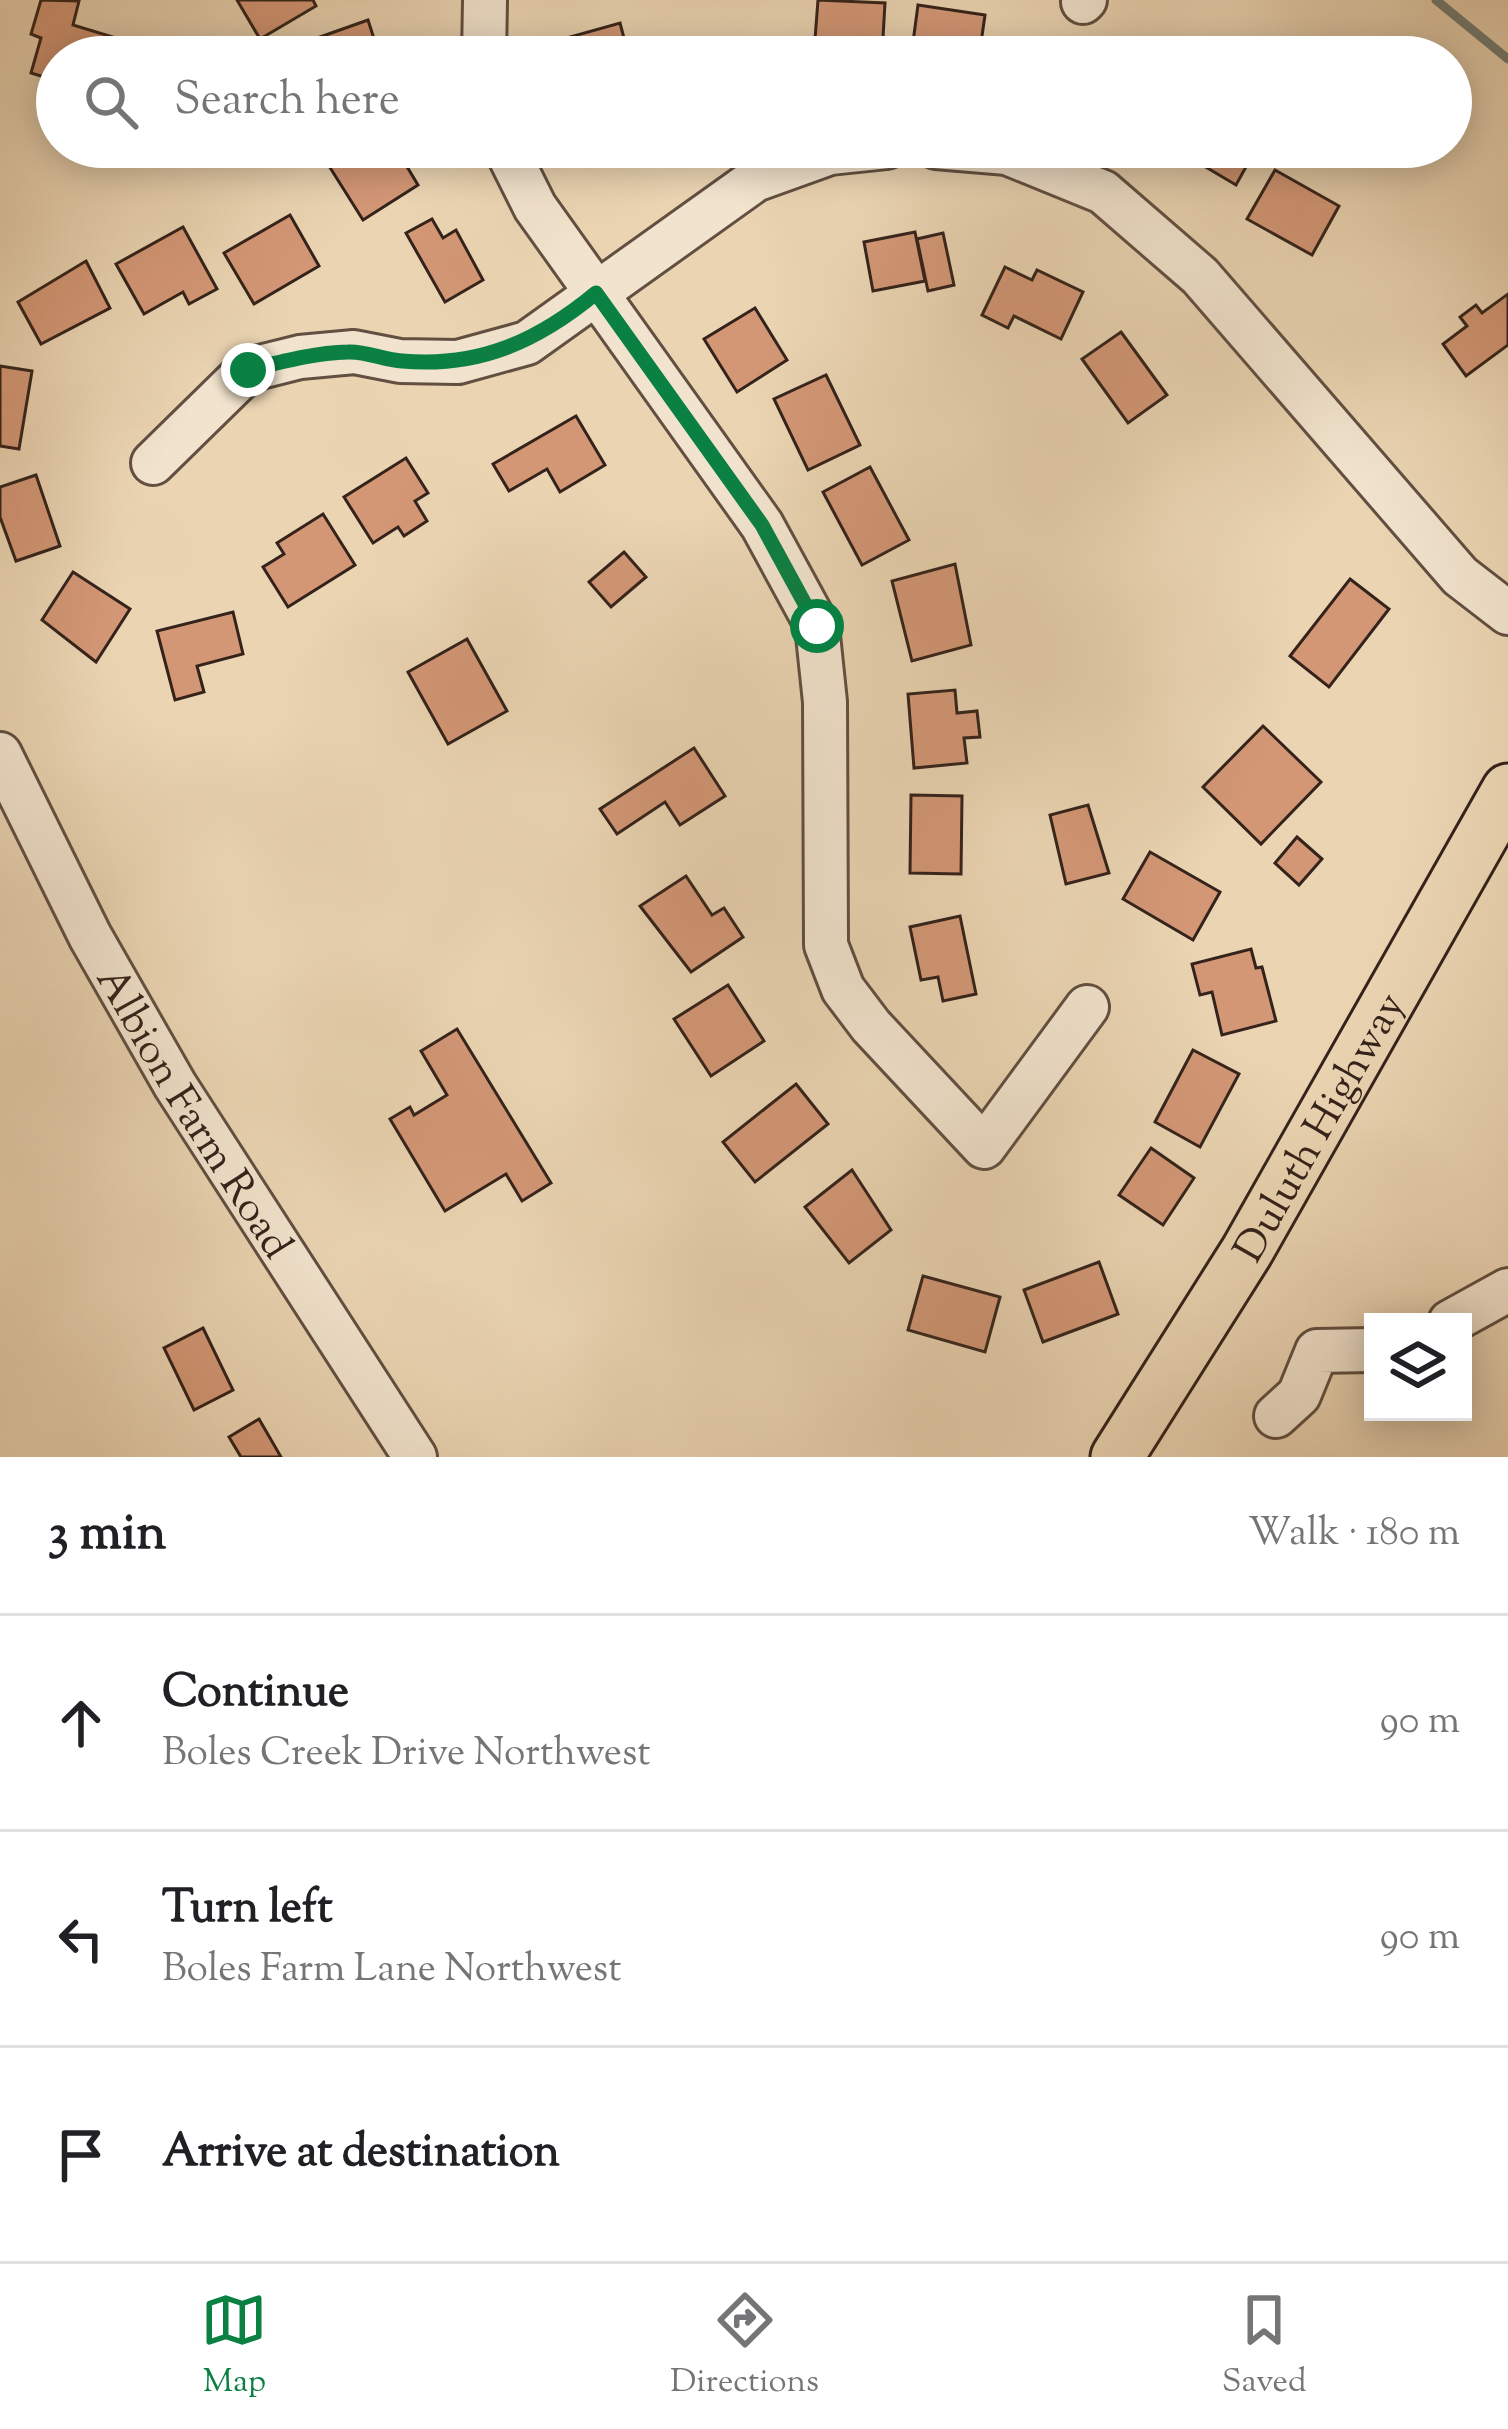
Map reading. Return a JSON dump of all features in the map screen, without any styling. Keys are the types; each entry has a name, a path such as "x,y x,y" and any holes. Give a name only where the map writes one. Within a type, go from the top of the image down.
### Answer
{"main road":[{"name":"Duluth Highway","path":"1117,1457 1247,1251 1508,790"}],"street":[{"path":"484,36 485,0"},
{"path":"516,168 535,207 762,525 817,626 825,702 826,945 843,989 984,1147 1087,1007"},
{"path":"153,463 248,370 300,357 354,352 400,361 458,362 527,343 755,179 787,168"},
{"path":"1048,168 1103,192 1200,276 1460,577 1508,613"},
{"name":"Albion Farm Road","path":"0,754 90,936 176,1085 415,1457"},
{"path":"1466,1313 1508,1290"},
{"path":"1276,1416 1299,1396 1317,1352 1364,1350"}],"building":[{"path":"41,0 79,1 73,25 109,36 36,36 31,34"},
{"path":"237,0 313,0 316,6 258,36"},
{"path":"818,0 885,3 883,36 815,36"},
{"path":"918,5 985,15 982,36 914,36"},
{"path":"368,20 373,36 323,36"},
{"path":"620,23 623,36 574,36"},
{"path":"330,168 408,168 418,185 363,220"},
{"path":"1207,168 1245,168 1236,185"},
{"path":"1275,170 1339,206 1312,255 1247,219"},
{"path":"290,215 319,266 254,304 224,253"},
{"path":"432,219 443,238 456,230 483,280 445,302 406,233"},
{"path":"183,227 217,289 189,304 183,292 144,314 116,264"},
{"path":"915,232 925,281 873,291 864,242"},
{"path":"943,233 954,285 928,291 917,239"},
{"path":"86,261 110,308 41,344 18,302"},
{"path":"1005,267 1032,280 1037,270 1083,292 1061,339 1014,316 1008,328 982,315"},
{"path":"1508,294 1508,345 1466,376 1443,344 1467,326 1460,317 1476,305 1482,313"},
{"path":"755,308 787,360 737,392 704,339"},
{"path":"1121,332 1167,395 1128,423 1082,359"},
{"path":"0,366 32,371 19,449 0,446"},
{"path":"826,375 860,445 808,470 774,399"},
{"path":"576,416 605,465 560,492 547,469 509,491 493,464"},
{"path":"406,458 428,493 415,501 427,521 404,536 398,527 373,543 344,497"},
{"path":"870,467 909,540 862,565 823,492"},
{"path":"36,475 60,546 16,561 0,517 0,487"},
{"path":"323,514 355,565 288,607 263,567 284,554 277,543"},
{"path":"624,552 646,577 611,607 589,582"},
{"path":"955,564 971,645 912,661 892,581"},
{"path":"73,572 130,609 96,662 42,620"},
{"path":"1350,579 1389,609 1329,687 1290,656"},
{"path":"233,612 243,654 197,666 204,692 175,700 157,631"},
{"path":"467,639 507,711 448,744 408,672"},
{"path":"955,690 957,713 977,711 980,737 964,738 967,763 914,768 908,694"},
{"path":"1263,726 1321,782 1261,844 1203,787"},
{"path":"694,748 725,796 680,825 665,802 617,834 600,809"},
{"path":"911,795 962,796 961,874 910,873"},
{"path":"1088,805 1109,873 1066,884 1050,815"},
{"path":"1297,837 1322,859 1299,885 1275,863"},
{"path":"1150,852 1220,892 1193,940 1123,899"},
{"path":"686,876 712,915 724,908 743,937 691,972 640,906"},
{"path":"960,916 976,994 943,1001 938,977 921,980 910,927"},
{"path":"1251,949 1256,968 1262,967 1276,1021 1222,1035 1212,992 1200,995 1192,964"},
{"path":"728,985 764,1041 711,1076 674,1019"},
{"path":"457,1029 551,1183 522,1201 506,1174 445,1211 390,1119 410,1107 414,1115 447,1095 421,1051"},
{"path":"1193,1050 1239,1074 1200,1147 1155,1122"},
{"path":"796,1084 828,1124 755,1182 723,1142"},
{"path":"1151,1148 1194,1178 1163,1225 1119,1195"},
{"path":"852,1170 891,1230 849,1263 805,1207"},
{"path":"1099,1262 1118,1314 1043,1342 1024,1290"},
{"path":"923,1276 1000,1297 985,1352 908,1330"},
{"path":"203,1328 233,1390 194,1410 164,1348"},
{"path":"259,1419 281,1457 241,1457 229,1437"}],"waterway":[{"path":"1436,0 1508,59"}],"route":[{"path":"248,370 300,357 354,352 400,361 458,362 527,343 596,293 762,525 817,626"}]}
